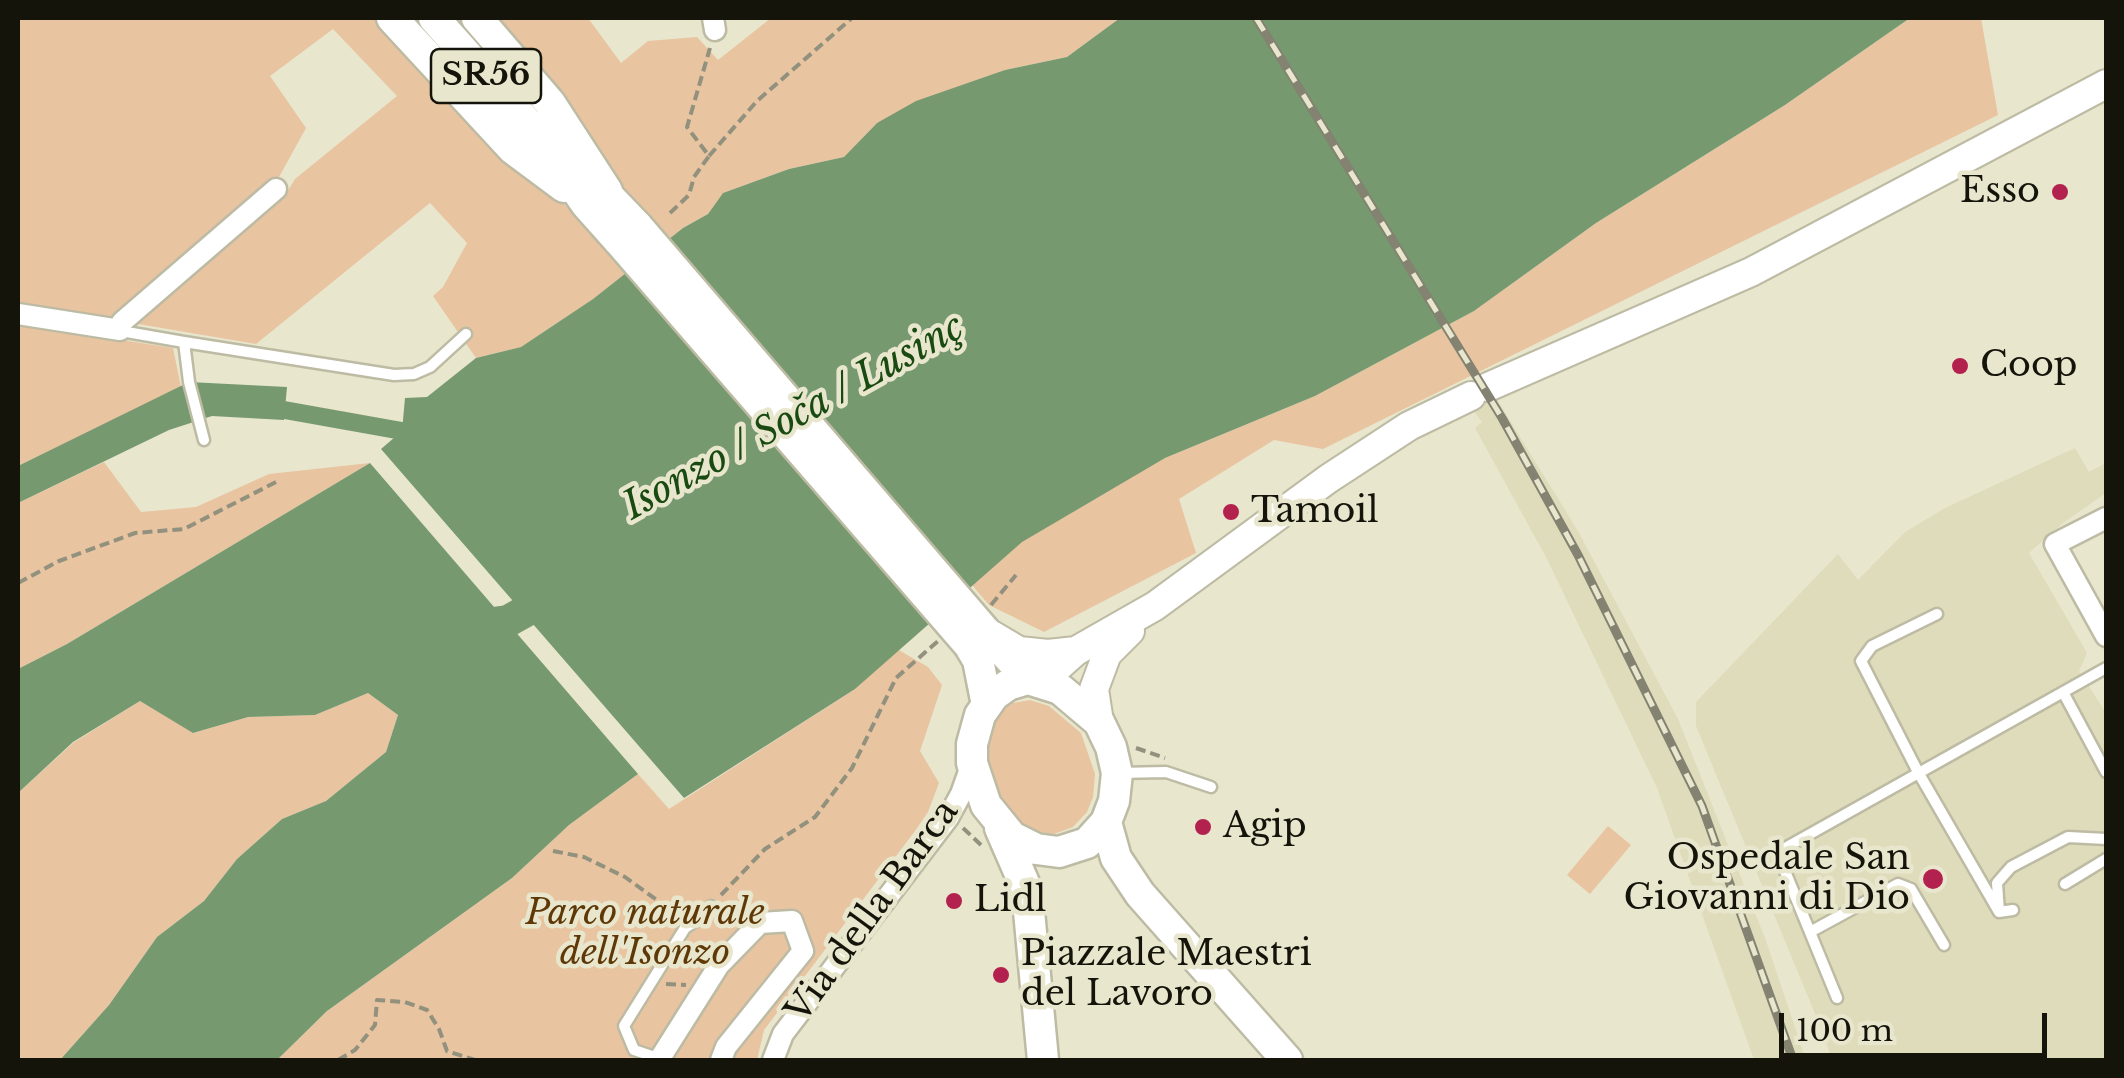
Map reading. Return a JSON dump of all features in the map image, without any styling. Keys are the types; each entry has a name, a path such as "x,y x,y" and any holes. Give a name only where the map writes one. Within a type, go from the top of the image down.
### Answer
{"main road":[{"path":"392,18 514,149 596,198"},
{"name":"SR56","path":"434,18 628,234 970,631 1035,681"},
{"path":"477,18 550,102 596,198"},
{"path":"1035,681 1076,651 1155,606 1409,426 1751,272 2104,91"},
{"path":"1099,722 1078,700 1035,681 1008,684 987,705 972,744 972,764 986,805 1012,837 1036,849 1060,852 1087,843 1106,822 1114,801 1117,773 1099,722 1094,689 1107,654 1155,606"},
{"path":"970,631 1020,651 1076,651"},
{"name":"SR56","path":"970,631 987,705"},
{"path":"997,821 1027,890 1043,1060"},
{"path":"1106,822 1116,858 1140,894 1287,1060"}],"street":[{"path":"18,314 120,330 122,322 276,190"},
{"path":"2106,518 2055,544 2106,636"},
{"name":"Via della Barca","path":"773,1060 783,1034 948,818 972,764"},
{"path":"661,1060 719,966 760,923 792,921 802,952 726,1047 721,1060"}],"lane":[{"path":"120,330 394,376 430,367 466,334"},
{"path":"184,342 202,434"},
{"path":"1936,614 1872,646 1861,661 1918,772 1999,912"},
{"path":"1837,998 1780,859 1785,848 2106,668"},
{"path":"2063,692 2106,772"},
{"path":"1117,773 1166,772 1211,787"},
{"path":"1999,912 1996,883 2011,867 2068,837 2106,839"},
{"path":"2065,884 2106,859"},
{"path":"1810,932 1898,884 1911,889 1944,945"},
{"path":"661,1060 634,1050 624,1026 691,925 711,906"},
{"path":"1999,912 2013,910"}],"path":[{"path":"670,213 690,195 694,177 758,101 852,18"},
{"path":"710,156 687,127 714,24"},
{"path":"18,583 59,561 136,532 184,529 280,480"},
{"path":"711,906 765,849 816,818 852,768 896,678 970,631 1016,575"},
{"path":"954,831 961,827 967,830 988,852"},
{"path":"553,851 584,857 626,878 691,925"},
{"path":"650,984 706,988"},
{"path":"338,1060 355,1050 376,1024 376,1000 405,1002 427,1010 440,1029 447,1051 475,1060"}],"shaded area":[{"path":"1493,393 1578,531 1678,719 1765,938 1806,1060 1754,1060 1657,788 1546,557 1475,428 1482,422 1470,406"},
{"name":"Ospedale San Giovanni di Dio","path":"2075,448 2089,472 2106,463 2106,493 2029,553 2087,653 2079,671 2106,713 2106,1060 1832,1060 1696,726 1696,702 1838,554 1858,580 1905,532 1945,508"}],"green space":[{"path":"18,18 377,18 494,144 563,203 607,249 650,218 624,188 554,88 493,18 588,18 621,63 648,41 697,37 718,60 771,18 1120,18 1067,57 1005,70 877,123 844,157 789,169 723,193 708,214 683,228 593,299 521,347 476,358 433,296 443,287 467,243 430,203 256,344 138,324 286,194 295,179 397,96 333,29 270,76 306,128 279,177 124,312 108,319 18,308"},
{"path":"1910,18 1981,18 1998,115 1323,449 1274,440 1179,499 1196,553 1044,632 989,605 972,585 1021,542 1110,487 1165,458 1315,396 1474,311 1596,223 1785,105"},
{"path":"18,324 173,348 181,387 18,466"},
{"path":"104,462 141,512 196,507 269,474 370,463 67,644 18,669 18,503"},
{"name":"Parco naturale dell'Isonzo","path":"897,649 928,667 942,685 920,751 939,783 928,812 915,831 764,1030 757,1060 277,1060 327,1011 512,878 569,825 638,774 669,809 855,689"},
{"path":"368,693 398,715 386,752 326,801 282,819 237,859 204,901 157,937 109,1005 60,1060 18,1060 18,793 73,743 140,701 194,733 247,717 315,715"},
{"path":"1030,700 1049,706 1081,733 1095,774 1087,812 1073,827 1054,834 1038,832 1020,823 1000,797 987,761 994,724 1005,708"},
{"path":"1608,826 1631,845 1590,894 1567,875"}],"water":[{"path":"1120,18 1910,18 1785,105 1596,223 1474,311 1315,396 1165,458 1022,542 855,689 684,798 381,449 402,431 405,398 427,397 476,358 521,347 593,299 683,228 708,214 723,193 789,169 844,157 877,123 916,101 1005,70 1067,57"},
{"path":"189,382 287,387 284,420 212,416 169,430 18,503 18,466"},
{"path":"370,463 638,774 569,825 512,878 327,1011 277,1060 60,1060 109,1005 157,937 204,901 237,859 282,819 326,801 386,752 398,715 368,693 315,715 248,717 193,733 140,701 73,742 18,793 18,669 67,644"}],"waterway":[{"path":"262,406 402,431 421,442"},
{"name":"Isonzo / Soča / Lusinç","path":"462,627 508,621 560,592"}],"railway":[{"path":"1256,18 1502,418 1578,555 1702,806 1793,1060"}],"place":[{"name":"Esso","path":"2060,192"},
{"name":"Coop","path":"1960,366"},
{"name":"Tamoil","path":"1231,512"},
{"name":"Agip","path":"1203,827"},
{"name":"Ospedale San Giovanni di Dio","path":"1933,879"},
{"name":"Lidl","path":"954,901"},
{"name":"Piazzale Maestri del Lavoro","path":"1001,975"}]}
